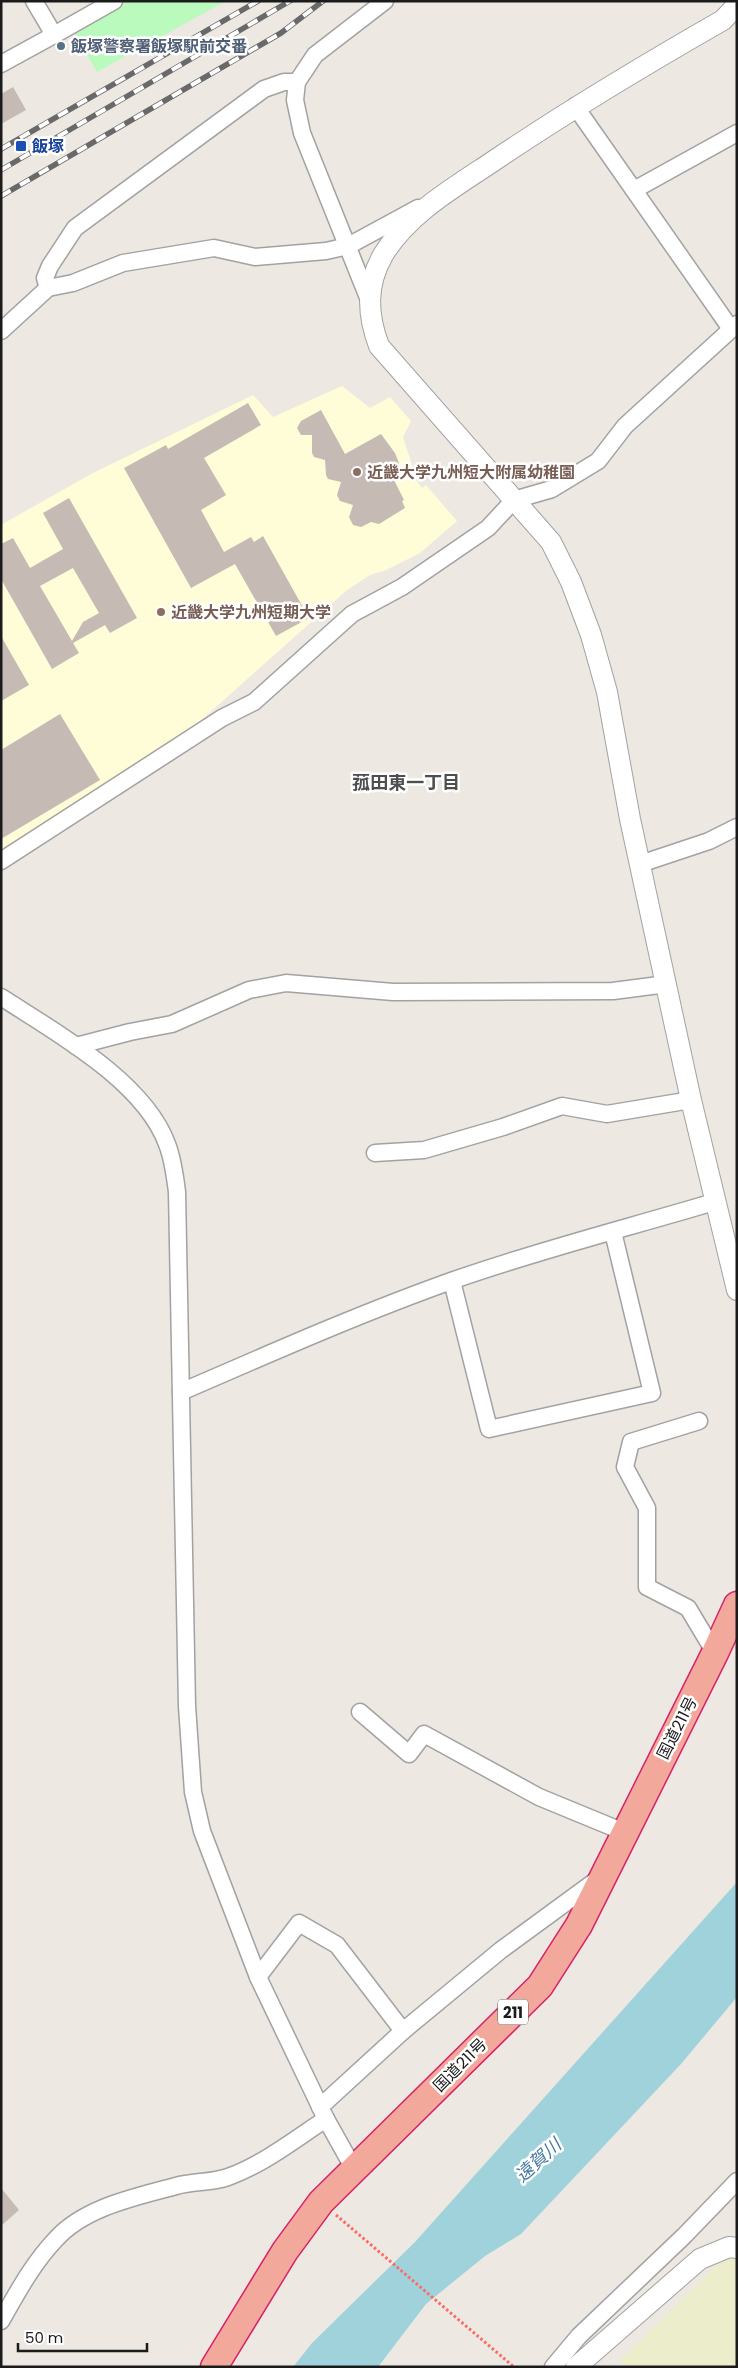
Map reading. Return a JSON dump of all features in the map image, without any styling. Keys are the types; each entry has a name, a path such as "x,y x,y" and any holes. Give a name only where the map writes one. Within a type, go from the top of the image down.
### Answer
{"highway":[{"name":"国道211号","path":"214,2367 285,2250 322,2202 540,1986 579,1925 715,1653 737,1604"}],"street":[{"path":"34,1 54,35"},
{"path":"1,64 114,1"},
{"path":"385,1 315,56 297,82 295,100 302,134 369,300 370,323 379,346 550,542 571,582 590,635 607,692 640,864 691,1100 714,1202 737,1290"},
{"path":"369,300 382,257 411,220 446,193 575,106 730,16 737,5"},
{"path":"48,288 46,278 50,266 75,228 264,89 284,82 297,82"},
{"path":"1,861 222,718 254,702 352,614 402,587 456,552 488,528 514,500 552,489 598,461 625,426 734,326 575,106"},
{"path":"634,190 737,133"},
{"path":"1,331 48,288 73,283 123,263 156,256 214,248 255,257 326,251 348,246 446,193"},
{"path":"640,864 709,841 737,827"},
{"path":"76,1046 130,1032 172,1024 249,990 286,983 393,992 613,991 667,984"},
{"path":"1,997 76,1046 128,1087 149,1112 166,1142 177,1192 181,1490 187,1706 194,1792 202,1831 258,1977 323,2113 354,2169"},
{"path":"375,1152 424,1150 503,1128 562,1106 607,1114 691,1100"},
{"path":"181,1392 353,1318 452,1281 512,1260 714,1202"},
{"path":"452,1281 489,1429 652,1394 612,1232"},
{"path":"699,1421 631,1442 625,1468 647,1508 647,1587 688,1608 715,1653"},
{"path":"360,1712 410,1754 424,1734 539,1797 624,1832"},
{"path":"1,2321 23,2282 56,2238 76,2223 98,2211 160,2191 227,2177 263,2160 323,2113 403,2031 501,1950 606,1872"},
{"path":"258,1977 299,1923 337,1945 403,2031"},
{"path":"553,2367 579,2336 684,2236 737,2181"},
{"path":"576,2367 700,2259 729,2248 737,2248"}],"path":[{"path":"332,2212 514,2367"}],"shaded area":[{"name":"近畿大学九州短期大学","path":"342,386 370,408 390,397 411,421 403,437 413,468 409,471 422,488 426,485 457,521 420,553 386,570 370,575 347,590 188,732 1,849 1,525 91,474 253,395 273,417"}],"green space":[{"path":"128,1 226,1 97,72 74,32"},
{"path":"737,2255 737,2367 628,2367 620,2361 722,2260"}],"water":[{"name":"遠賀川","path":"737,1882 737,1997 681,2064 521,2234 485,2256 426,2304 378,2367 293,2367 312,2343 415,2242"}],"building":[{"path":"13,87 26,110 1,124 1,94"},
{"path":"248,403 261,425 204,458 226,495 201,510 224,552 251,537 254,542 263,536 309,618 276,636 235,564 191,588 124,468 166,445 168,449"},
{"path":"321,410 345,454 381,434 395,453 402,471 392,476 404,500 402,501 405,508 379,524 371,522 361,527 353,525 349,517 353,505 340,501 337,495 341,482 328,479 325,460 314,457 312,453 312,435 301,435 297,428 301,421"},
{"path":"69,498 137,618 110,633 105,625 73,643 79,653 52,669 1,579 1,544 13,538 30,568 63,549 43,513","holes":["73,568 99,613 83,622 72,641 40,586"]},
{"path":"1,636 29,685 1,701"},
{"path":"60,714 100,780 1,839 1,750"},
{"path":"1,2188 19,2210 1,2226"}],"railway":[{"path":"1,149 258,1"},
{"path":"1,170 290,1"},
{"path":"1,196 281,33 323,1"}],"place":[{"name":"飯塚警察署飯塚駅前交番","path":"61,46"},
{"name":"飯塚","path":"21,146"},
{"name":"近畿大学九州短大附属幼稚園","path":"357,472"},
{"name":"近畿大学九州短期大学","path":"161,612"}],"district":[{"name":"菰田東一丁目","path":"406,782"}]}
